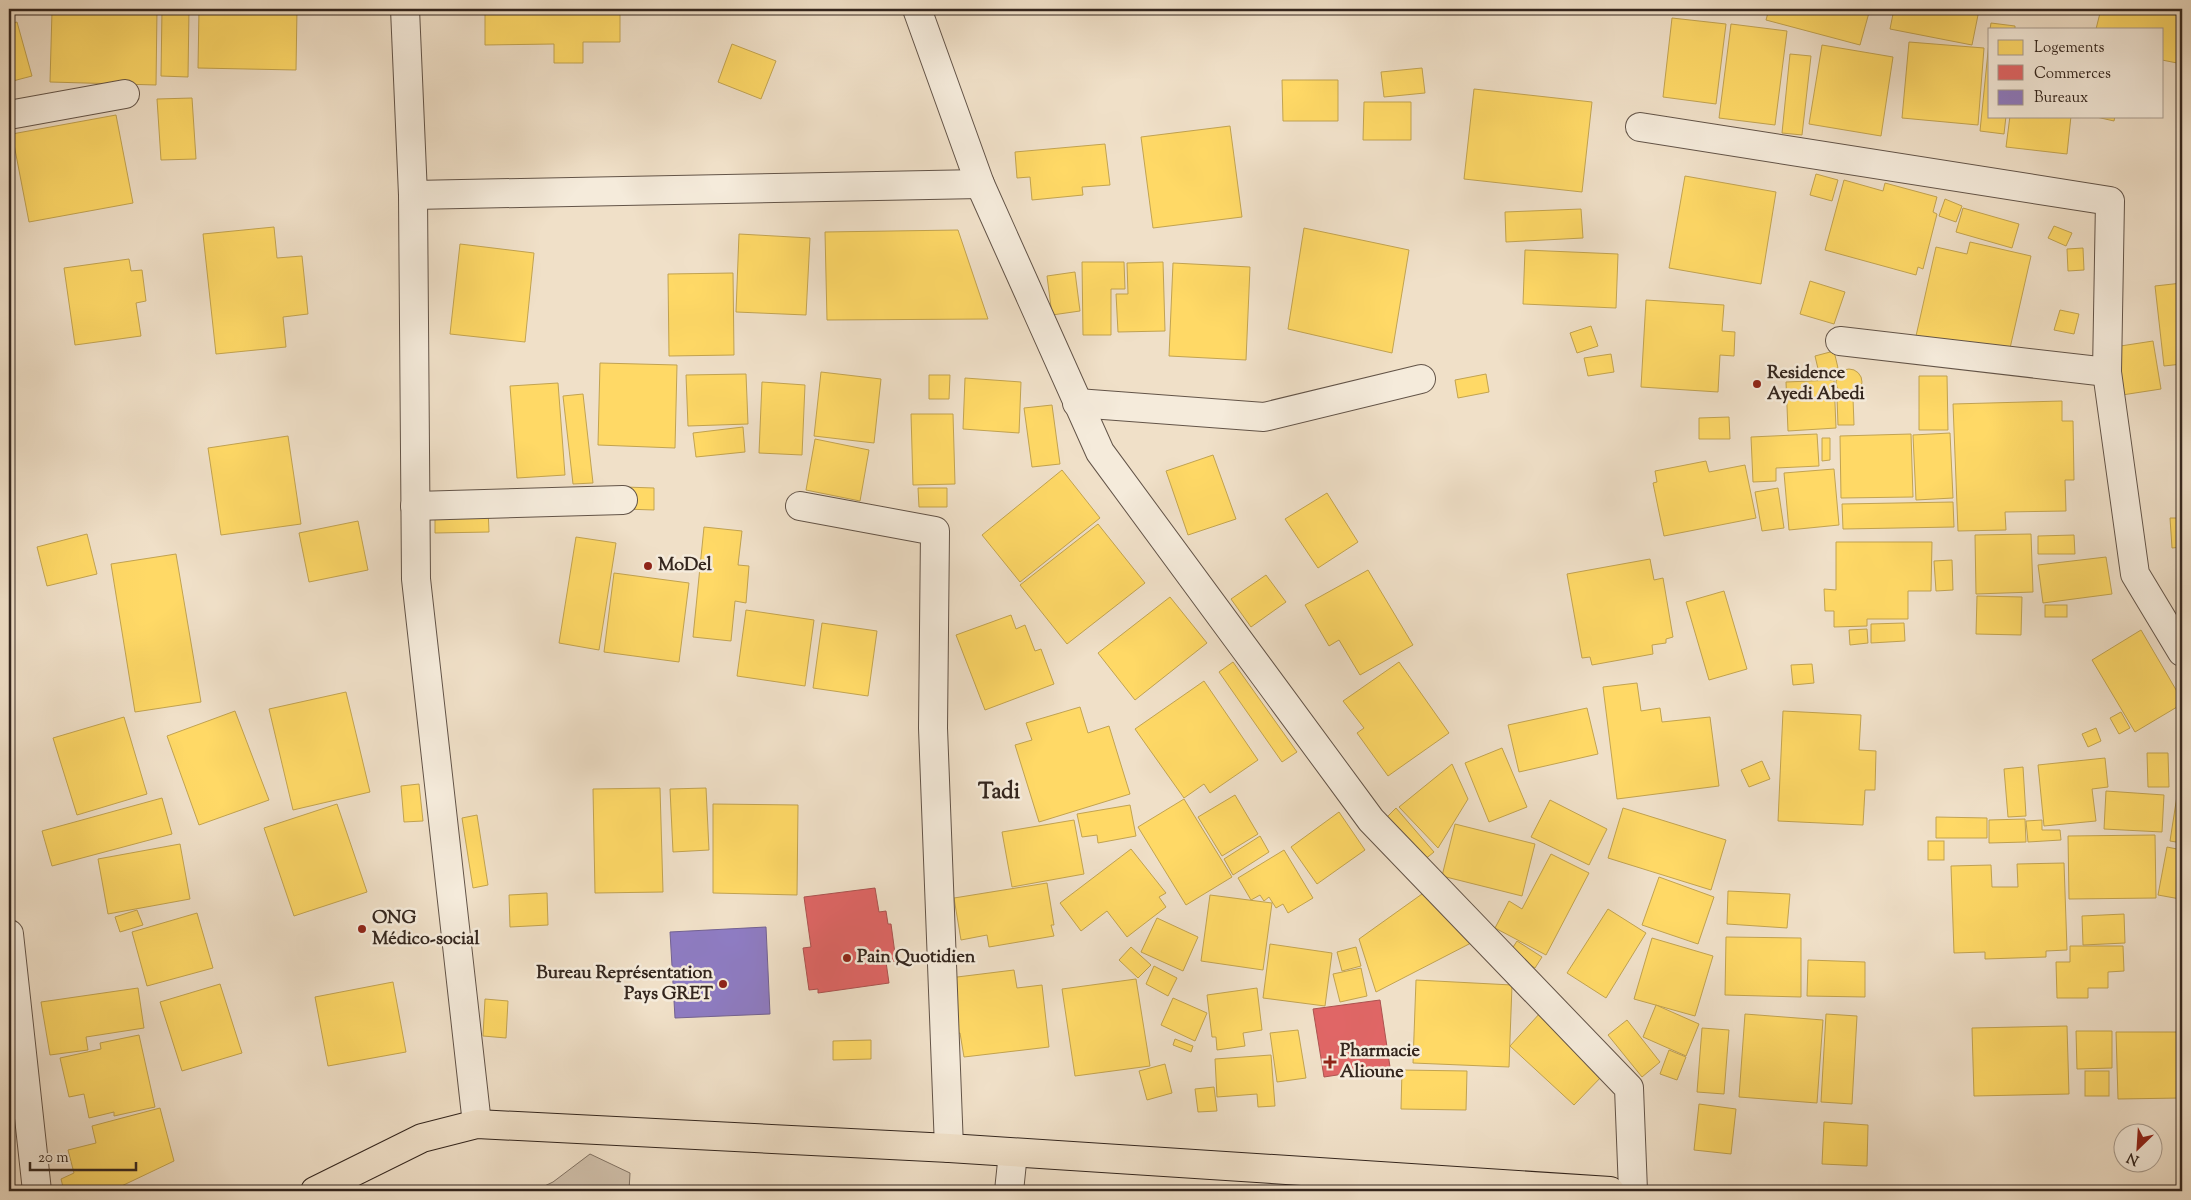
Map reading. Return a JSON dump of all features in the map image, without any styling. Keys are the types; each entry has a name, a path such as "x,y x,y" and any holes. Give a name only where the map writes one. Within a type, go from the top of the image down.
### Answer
{"main road":[{"path":"315,1191 422,1138 477,1124 950,1148 1610,1191"}],"street":[{"path":"405,9 413,195 416,580 477,1124"},
{"path":"918,9 980,184 1100,452 1371,820 1630,1088 1633,1191"},
{"path":"9,115 125,94"},
{"path":"1640,127 2110,201 2107,372 2135,574 2182,652"},
{"path":"413,195 980,184"},
{"path":"1840,341 2107,372"},
{"path":"1077,403 1264,417 1421,378"},
{"path":"415,506 623,500"},
{"path":"800,506 935,531 933,728 950,1148"},
{"path":"9,934 37,1191"},
{"path":"1009,1191 1013,1153"}],"shaded area":[{"path":"590,1154 630,1173 629,1191 534,1191 553,1182"}],"building: Logements":[{"path":"130,9 157,9 156,85 50,82 52,11 130,14"},
{"path":"162,9 189,9 188,77 161,76"},
{"path":"199,9 297,9 296,70 198,68"},
{"path":"485,9 560,9 560,12 620,11 620,42 583,42 583,63 554,63 554,44 485,45"},
{"path":"1769,9 1870,9 1860,45 1766,20"},
{"path":"1894,9 1979,10 1972,45 1890,29"},
{"path":"2101,9 2182,9 2182,42 2177,63 2164,60 2164,28 2096,28"},
{"path":"1672,18 1726,24 1716,104 1663,97"},
{"path":"17,22 32,76 9,82 9,24"},
{"path":"1991,23 2015,26 2015,28 1990,28"},
{"path":"1731,24 1787,31 1775,125 1719,118"},
{"path":"1909,42 1984,48 1978,125 1902,118"},
{"path":"732,44 776,61 761,99 718,82"},
{"path":"1822,45 1893,57 1881,136 1809,124"},
{"path":"1988,52 1988,118 2006,118 2004,134 1980,131"},
{"path":"1790,54 1811,56 1802,135 1782,133"},
{"path":"1422,68 1425,93 1384,97 1381,72"},
{"path":"1282,80 1338,80 1338,121 1283,121"},
{"path":"1474,89 1592,102 1582,192 1464,179"},
{"path":"192,98 196,159 161,160 157,99"},
{"path":"1364,102 1411,102 1411,140 1363,140"},
{"path":"116,115 133,203 29,222 12,134"},
{"path":"2010,118 2071,118 2067,154 2006,147"},
{"path":"2101,118 2115,118 2114,121"},
{"path":"1230,126 1242,217 1153,228 1141,137"},
{"path":"1105,144 1110,185 1082,187 1083,195 1032,200 1030,177 1017,178 1015,152"},
{"path":"1816,174 1838,180 1832,201 1810,195"},
{"path":"1685,176 1776,192 1761,284 1669,268"},
{"path":"1844,180 1883,191 1885,183 1937,197 1933,212 1937,214 1923,269 1918,267 1916,275 1825,250"},
{"path":"1945,199 1962,206 1956,222 1939,216"},
{"path":"1963,208 2019,224 2012,248 1956,232"},
{"path":"1581,209 1583,238 1506,242 1505,212"},
{"path":"2054,226 2072,233 2066,246 2048,238"},
{"path":"274,227 277,258 302,256 308,314 283,317 286,347 216,354 203,234"},
{"path":"1304,228 1409,250 1392,353 1288,329"},
{"path":"958,230 988,319 827,320 825,232"},
{"path":"739,234 810,238 806,315 736,312"},
{"path":"1970,242 2031,256 2008,357 1916,336 1936,247 1967,254"},
{"path":"460,244 534,253 525,342 450,334"},
{"path":"2083,248 2084,270 2068,271 2067,249"},
{"path":"1525,250 1618,254 1616,308 1523,304"},
{"path":"129,259 131,271 142,270 146,301 136,303 141,336 75,345 64,268"},
{"path":"1082,262 1124,262 1125,289 1111,289 1111,335 1083,335"},
{"path":"1163,262 1165,331 1118,332 1116,294 1128,294 1127,263"},
{"path":"1173,263 1250,267 1246,360 1169,356"},
{"path":"1075,272 1080,311 1052,315 1047,276"},
{"path":"733,273 734,355 669,356 668,274"},
{"path":"1810,281 1845,292 1834,324 1800,314"},
{"path":"2182,283 2182,364 2164,366 2155,286"},
{"path":"1646,300 1724,305 1722,331 1735,332 1734,356 1720,355 1718,392 1641,387"},
{"path":"2060,310 2079,314 2074,334 2054,330"},
{"path":"1591,326 1598,346 1577,353 1570,333"},
{"path":"2153,341 2161,389 2122,395 2114,347"},
{"path":"1834,351 1838,368 1819,373 1815,356"},
{"path":"1611,354 1614,372 1588,376 1584,358"},
{"path":"600,363 677,365 675,448 598,445"},
{"path":"1849,369 1858,373 1862,382 1858,391 1849,395 1840,391 1836,382 1840,373"},
{"path":"821,372 881,379 874,443 814,436"},
{"path":"746,374 748,424 688,426 686,375"},
{"path":"1486,374 1489,392 1458,398 1455,380"},
{"path":"929,375 950,375 949,399 929,399"},
{"path":"1919,376 1947,376 1948,430 1919,430"},
{"path":"965,378 1021,382 1019,433 963,429"},
{"path":"1834,380 1836,428 1788,431 1786,382"},
{"path":"762,382 805,385 802,455 759,453"},
{"path":"558,383 565,475 517,478 510,386"},
{"path":"583,394 593,483 573,484 563,396"},
{"path":"1837,398 1853,398 1854,425 1838,425"},
{"path":"2062,401 2062,421 2073,421 2074,480 2065,480 2066,511 2005,512 2006,530 1958,531 1953,404"},
{"path":"1052,405 1060,464 1032,467 1024,408"},
{"path":"911,414 953,414 955,484 913,485"},
{"path":"1729,417 1730,439 1699,439 1699,418"},
{"path":"743,427 745,452 696,457 693,433"},
{"path":"1950,433 1953,498 1916,500 1913,435"},
{"path":"1817,434 1819,466 1776,468 1776,481 1753,482 1751,437"},
{"path":"1911,434 1913,497 1841,498 1840,436"},
{"path":"288,436 301,524 221,535 208,448"},
{"path":"1822,438 1830,438 1830,460 1822,461"},
{"path":"815,439 869,450 860,501 806,490"},
{"path":"1213,455 1236,519 1188,535 1166,471"},
{"path":"1706,461 1709,472 1745,465 1756,518 1664,536 1653,483 1657,482 1655,471"},
{"path":"1834,469 1839,525 1789,530 1784,473"},
{"path":"1062,470 1100,518 1020,582 982,535"},
{"path":"625,487 654,488 654,510 624,509"},
{"path":"918,488 947,488 947,507 919,507"},
{"path":"1778,488 1784,528 1762,531 1755,492"},
{"path":"1327,493 1358,542 1318,568 1285,519"},
{"path":"1953,502 1954,527 1843,529 1842,504"},
{"path":"488,507 489,532 435,533 435,508"},
{"path":"2170,518 2182,518 2182,547 2172,548"},
{"path":"358,521 368,570 309,582 299,533"},
{"path":"1098,524 1145,583 1067,644 1020,585"},
{"path":"704,527 742,531 738,565 749,566 746,603 735,601 731,641 693,637"},
{"path":"87,534 97,574 47,586 37,547"},
{"path":"2031,534 2033,592 1976,594 1975,535"},
{"path":"2074,535 2075,554 2038,554 2038,536"},
{"path":"576,537 616,543 599,650 559,643"},
{"path":"1836,542 1932,542 1931,591 1908,591 1908,619 1867,619 1867,626 1834,627 1834,611 1825,611 1824,589 1836,590"},
{"path":"176,554 201,702 135,712 111,564"},
{"path":"2106,557 2112,594 2043,603 2038,565"},
{"path":"1650,559 1654,580 1663,578 1673,637 1666,639 1666,643 1652,645 1653,654 1592,665 1590,657 1582,658 1567,574"},
{"path":"1952,560 1953,590 1936,591 1934,561"},
{"path":"1368,570 1413,645 1360,675 1339,640 1329,646 1305,605"},
{"path":"614,573 689,583 679,662 604,652"},
{"path":"1266,575 1286,602 1251,627 1231,599"},
{"path":"1724,591 1747,669 1709,680 1686,602"},
{"path":"1977,596 2022,597 2021,635 1976,634"},
{"path":"1170,597 1207,643 1135,700 1098,653"},
{"path":"2045,605 2067,605 2067,617 2045,617"},
{"path":"746,610 814,620 805,686 737,676"},
{"path":"1011,615 1016,629 1025,625 1035,651 1041,649 1054,684 985,710 956,635"},
{"path":"822,623 877,631 868,696 813,688"},
{"path":"1904,623 1905,641 1871,643 1871,624"},
{"path":"1867,629 1868,643 1850,645 1849,630"},
{"path":"2141,630 2182,700 2182,704 2135,732 2092,660"},
{"path":"1233,662 1297,752 1282,762 1219,672"},
{"path":"1399,662 1449,733 1388,776 1357,733 1364,728 1343,701"},
{"path":"1812,664 1814,683 1793,685 1791,665"},
{"path":"1204,681 1258,760 1210,793 1204,784 1184,798 1135,729"},
{"path":"1637,683 1641,711 1660,708 1662,722 1710,717 1719,786 1617,799 1603,687"},
{"path":"346,692 370,792 293,810 269,709"},
{"path":"1080,707 1088,733 1109,726 1130,794 1039,822 1015,745 1032,740 1026,723"},
{"path":"1587,708 1598,754 1519,772 1508,725"},
{"path":"235,711 269,800 199,825 167,736"},
{"path":"1783,711 1861,715 1859,750 1876,751 1875,790 1865,790 1863,825 1778,821"},
{"path":"2121,712 2130,728 2119,734 2110,718"},
{"path":"124,717 147,794 77,815 53,738"},
{"path":"2096,728 2101,741 2088,747 2082,734"},
{"path":"1502,748 1527,807 1489,822 1465,763"},
{"path":"2147,753 2168,753 2169,787 2148,787"},
{"path":"2105,758 2108,787 2092,789 2096,821 2044,826 2038,765"},
{"path":"1762,761 1770,779 1749,787 1741,770"},
{"path":"1452,764 1468,799 1438,848 1399,807"},
{"path":"2023,767 2026,816 2008,817 2004,769"},
{"path":"2179,783 2182,784 2182,843 2170,841"},
{"path":"419,784 423,821 404,822 401,786"},
{"path":"660,788 663,892 595,893 593,789"},
{"path":"706,788 709,850 673,852 670,789"},
{"path":"2106,791 2164,795 2162,832 2104,829"},
{"path":"1235,795 1258,834 1222,856 1198,817"},
{"path":"162,798 172,834 52,866 42,831"},
{"path":"1184,799 1232,877 1186,905 1138,827"},
{"path":"1550,800 1607,829 1589,865 1531,837"},
{"path":"337,804 367,892 294,916 264,828"},
{"path":"713,804 798,805 797,895 713,893"},
{"path":"1130,805 1136,836 1098,843 1097,835 1082,837 1077,814"},
{"path":"1396,808 1434,852 1424,860 1387,817"},
{"path":"1623,808 1726,840 1711,890 1608,858"},
{"path":"1339,812 1365,850 1317,884 1291,847"},
{"path":"477,815 488,885 473,888 462,818"},
{"path":"1936,817 1987,818 1987,838 1936,838"},
{"path":"2025,819 2026,842 1989,843 1989,820"},
{"path":"1074,820 1084,874 1012,887 1002,832"},
{"path":"2042,820 2042,830 2060,830 2061,840 2028,842 2026,821"},
{"path":"1455,824 1535,844 1522,896 1442,876"},
{"path":"2155,835 2156,898 2069,899 2068,836"},
{"path":"1260,836 1269,852 1233,875 1224,859"},
{"path":"1928,841 1944,841 1944,860 1928,860"},
{"path":"180,844 190,899 108,914 98,859"},
{"path":"2167,847 2182,850 2182,888 2180,899 2158,895"},
{"path":"1131,849 1166,893 1159,897 1166,907 1127,937 1107,911 1081,931 1060,903"},
{"path":"1284,850 1313,898 1288,913 1283,904 1276,908 1269,897 1264,901 1260,895 1251,900 1238,878"},
{"path":"1551,854 1589,873 1546,955 1495,928 1509,901 1522,909"},
{"path":"2064,863 2067,950 2046,951 2046,957 1985,959 1985,952 1954,953 1951,866 1991,865 1992,887 2018,887 2017,864"},
{"path":"1659,877 1714,897 1698,944 1642,925"},
{"path":"1047,883 1054,925 1051,925 1054,936 989,947 987,935 961,940 954,898"},
{"path":"1728,891 1790,894 1787,928 1727,924"},
{"path":"547,893 548,925 510,927 509,895"},
{"path":"1422,894 1471,943 1376,992 1359,939"},
{"path":"1210,895 1272,903 1263,970 1201,961"},
{"path":"1608,909 1646,933 1606,998 1567,973"},
{"path":"137,910 143,925 120,932 115,917"},
{"path":"197,913 213,968 147,986 132,932"},
{"path":"2124,914 2125,943 2083,945 2082,916"},
{"path":"1157,918 1198,937 1183,971 1141,952"},
{"path":"1726,937 1801,938 1801,997 1725,995"},
{"path":"1652,938 1713,956 1695,1016 1634,999"},
{"path":"1517,941 1542,957 1535,968 1510,952"},
{"path":"1270,944 1332,953 1325,1006 1263,998"},
{"path":"2070,946 2123,946 2124,971 2108,972 2108,988 2088,988 2088,998 2057,998 2056,962 2070,962"},
{"path":"1131,947 1151,965 1138,978 1119,960"},
{"path":"1356,947 1361,966 1342,971 1337,952"},
{"path":"1808,960 1865,962 1865,997 1807,996"},
{"path":"1154,966 1177,978 1168,996 1146,984"},
{"path":"1361,968 1367,996 1340,1002 1333,974"},
{"path":"1014,970 1017,988 1042,985 1049,1047 964,1057 960,1033 956,1034 949,978"},
{"path":"1136,979 1150,1066 1075,1076 1062,989"},
{"path":"1416,980 1512,985 1509,1067 1413,1063"},
{"path":"393,982 406,1052 328,1066 315,997"},
{"path":"220,984 242,1053 182,1071 160,1002"},
{"path":"138,988 144,1028 86,1037 88,1050 50,1055 41,1002"},
{"path":"1257,988 1262,1030 1243,1033 1245,1046 1217,1050 1216,1037 1212,1037 1207,995"},
{"path":"1173,998 1207,1013 1195,1041 1161,1025"},
{"path":"485,999 508,1001 506,1038 483,1036"},
{"path":"1656,1005 1699,1024 1686,1056 1643,1037"},
{"path":"1541,1012 1605,1073 1574,1105 1510,1046"},
{"path":"1745,1014 1823,1020 1817,1103 1739,1097"},
{"path":"1826,1014 1857,1016 1852,1104 1821,1102"},
{"path":"1627,1020 1660,1062 1642,1077 1608,1035"},
{"path":"2067,1026 2069,1094 1974,1096 1972,1028"},
{"path":"1702,1028 1729,1030 1724,1094 1697,1092"},
{"path":"1298,1030 1306,1078 1277,1082 1270,1033"},
{"path":"2076,1031 2112,1031 2112,1068 2077,1069"},
{"path":"2116,1032 2180,1032 2181,1098 2118,1099"},
{"path":"139,1035 155,1107 114,1116 114,1112 89,1118 84,1094 69,1097 60,1058 101,1049 100,1043"},
{"path":"1175,1039 1193,1046 1191,1052 1173,1045"},
{"path":"871,1040 871,1059 833,1060 833,1041"},
{"path":"1669,1050 1686,1057 1677,1080 1660,1074"},
{"path":"1271,1055 1275,1106 1258,1107 1257,1094 1217,1097 1215,1059"},
{"path":"1165,1064 1172,1093 1147,1100 1139,1071"},
{"path":"1402,1070 1467,1071 1466,1110 1401,1109"},
{"path":"2085,1071 2109,1071 2109,1096 2085,1096"},
{"path":"1214,1087 1217,1111 1198,1112 1195,1089"},
{"path":"1699,1104 1736,1109 1731,1154 1694,1150"},
{"path":"160,1108 174,1161 111,1191 64,1191 61,1179 74,1173 68,1150 96,1143 92,1126"},
{"path":"1824,1122 1868,1125 1867,1166 1822,1164"}],"building: Commerces":[{"path":"875,888 879,912 886,911 888,924 891,924 896,961 886,962 889,983 818,993 818,989 809,990 803,948 811,947 804,897"},
{"path":"1380,1000 1390,1067 1324,1077 1313,1009"}],"building: Bureaux":[{"path":"766,927 770,1014 675,1018 670,932"}],"place":[{"name":"Residence Ayedi Abedi","path":"1757,384"},
{"name":"MoDel","path":"648,566"},
{"name":"ONG Médico-social","path":"362,929"},
{"name":"Pain Quotidien","path":"847,958"},
{"name":"Bureau Représentation Pays GRET","path":"723,984"},
{"name":"Pharmacie Alioune","path":"1330,1062"}],"district":[{"name":"Tadi","path":"999,793"}]}
